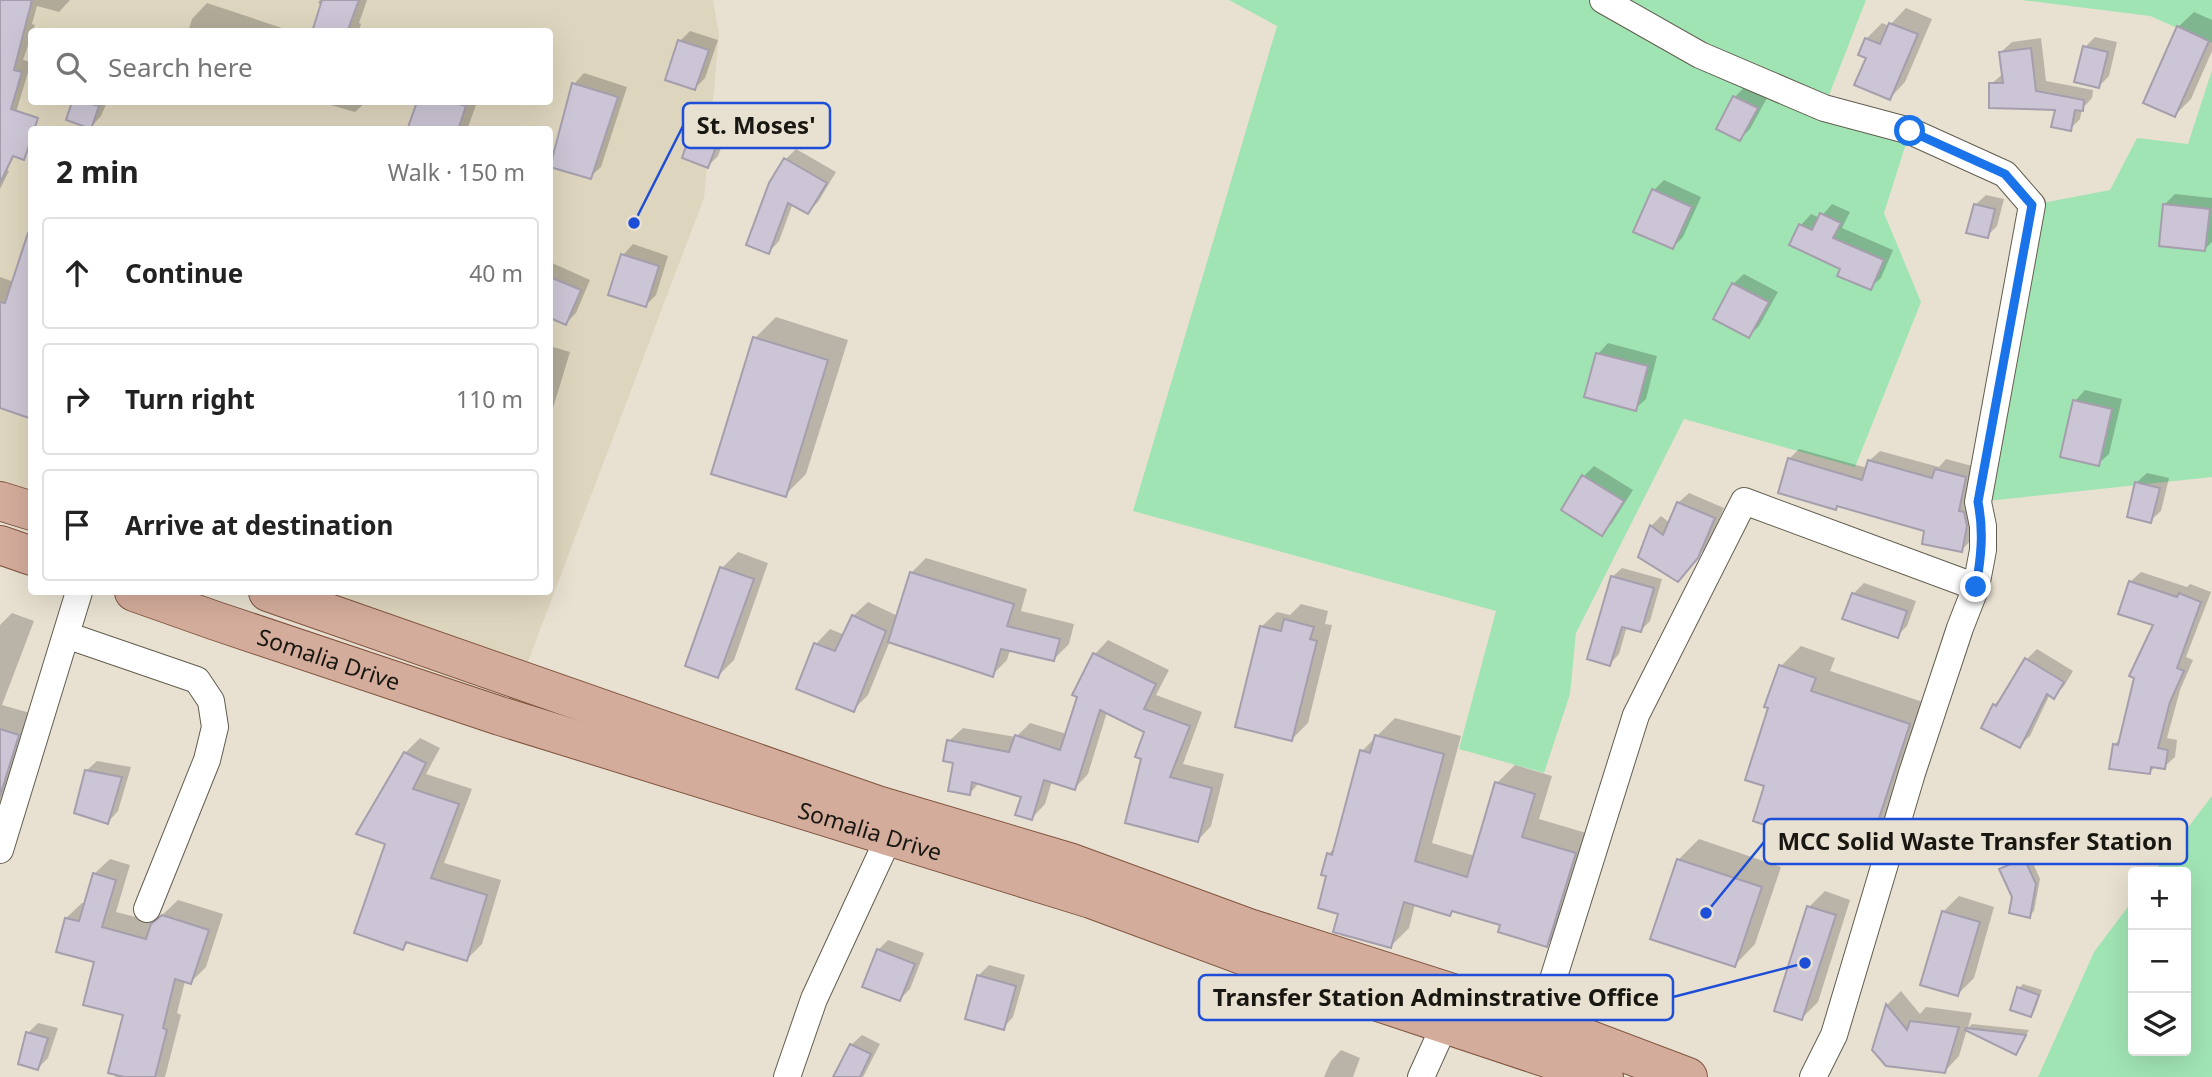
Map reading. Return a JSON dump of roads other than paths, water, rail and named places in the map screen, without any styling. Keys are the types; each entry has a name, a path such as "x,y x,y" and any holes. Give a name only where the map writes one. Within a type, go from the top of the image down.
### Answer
{"main road":[{"path":"0,501 28,510"},
{"path":"0,545 28,555"},
{"name":"Somalia Drive","path":"142,595 500,716 1091,900 1282,970 1604,1077"},
{"name":"Somalia Drive","path":"277,595 877,805 1072,863 1249,928 1540,1021 1688,1077"}],"street":[{"path":"1603,0 1700,55 1824,108 1910,131 2005,174 2032,205 1978,502 1983,526 1983,550 1976,587 1912,773 1834,1035 1813,1077"},
{"path":"1540,1021 1636,715 1744,501 1976,587"},
{"path":"0,850 78,595"},
{"path":"66,635 197,680 211,701 215,727 206,760 147,909"},
{"path":"788,1077 814,999 889,837"},
{"path":"1421,1077 1445,1024"}],"place":[{"name":"St. Moses'","path":"634,223"},
{"name":"MCC Solid Waste Transfer Station","path":"1706,913"},
{"name":"Transfer Station Adminstrative Office","path":"1805,963"}]}
